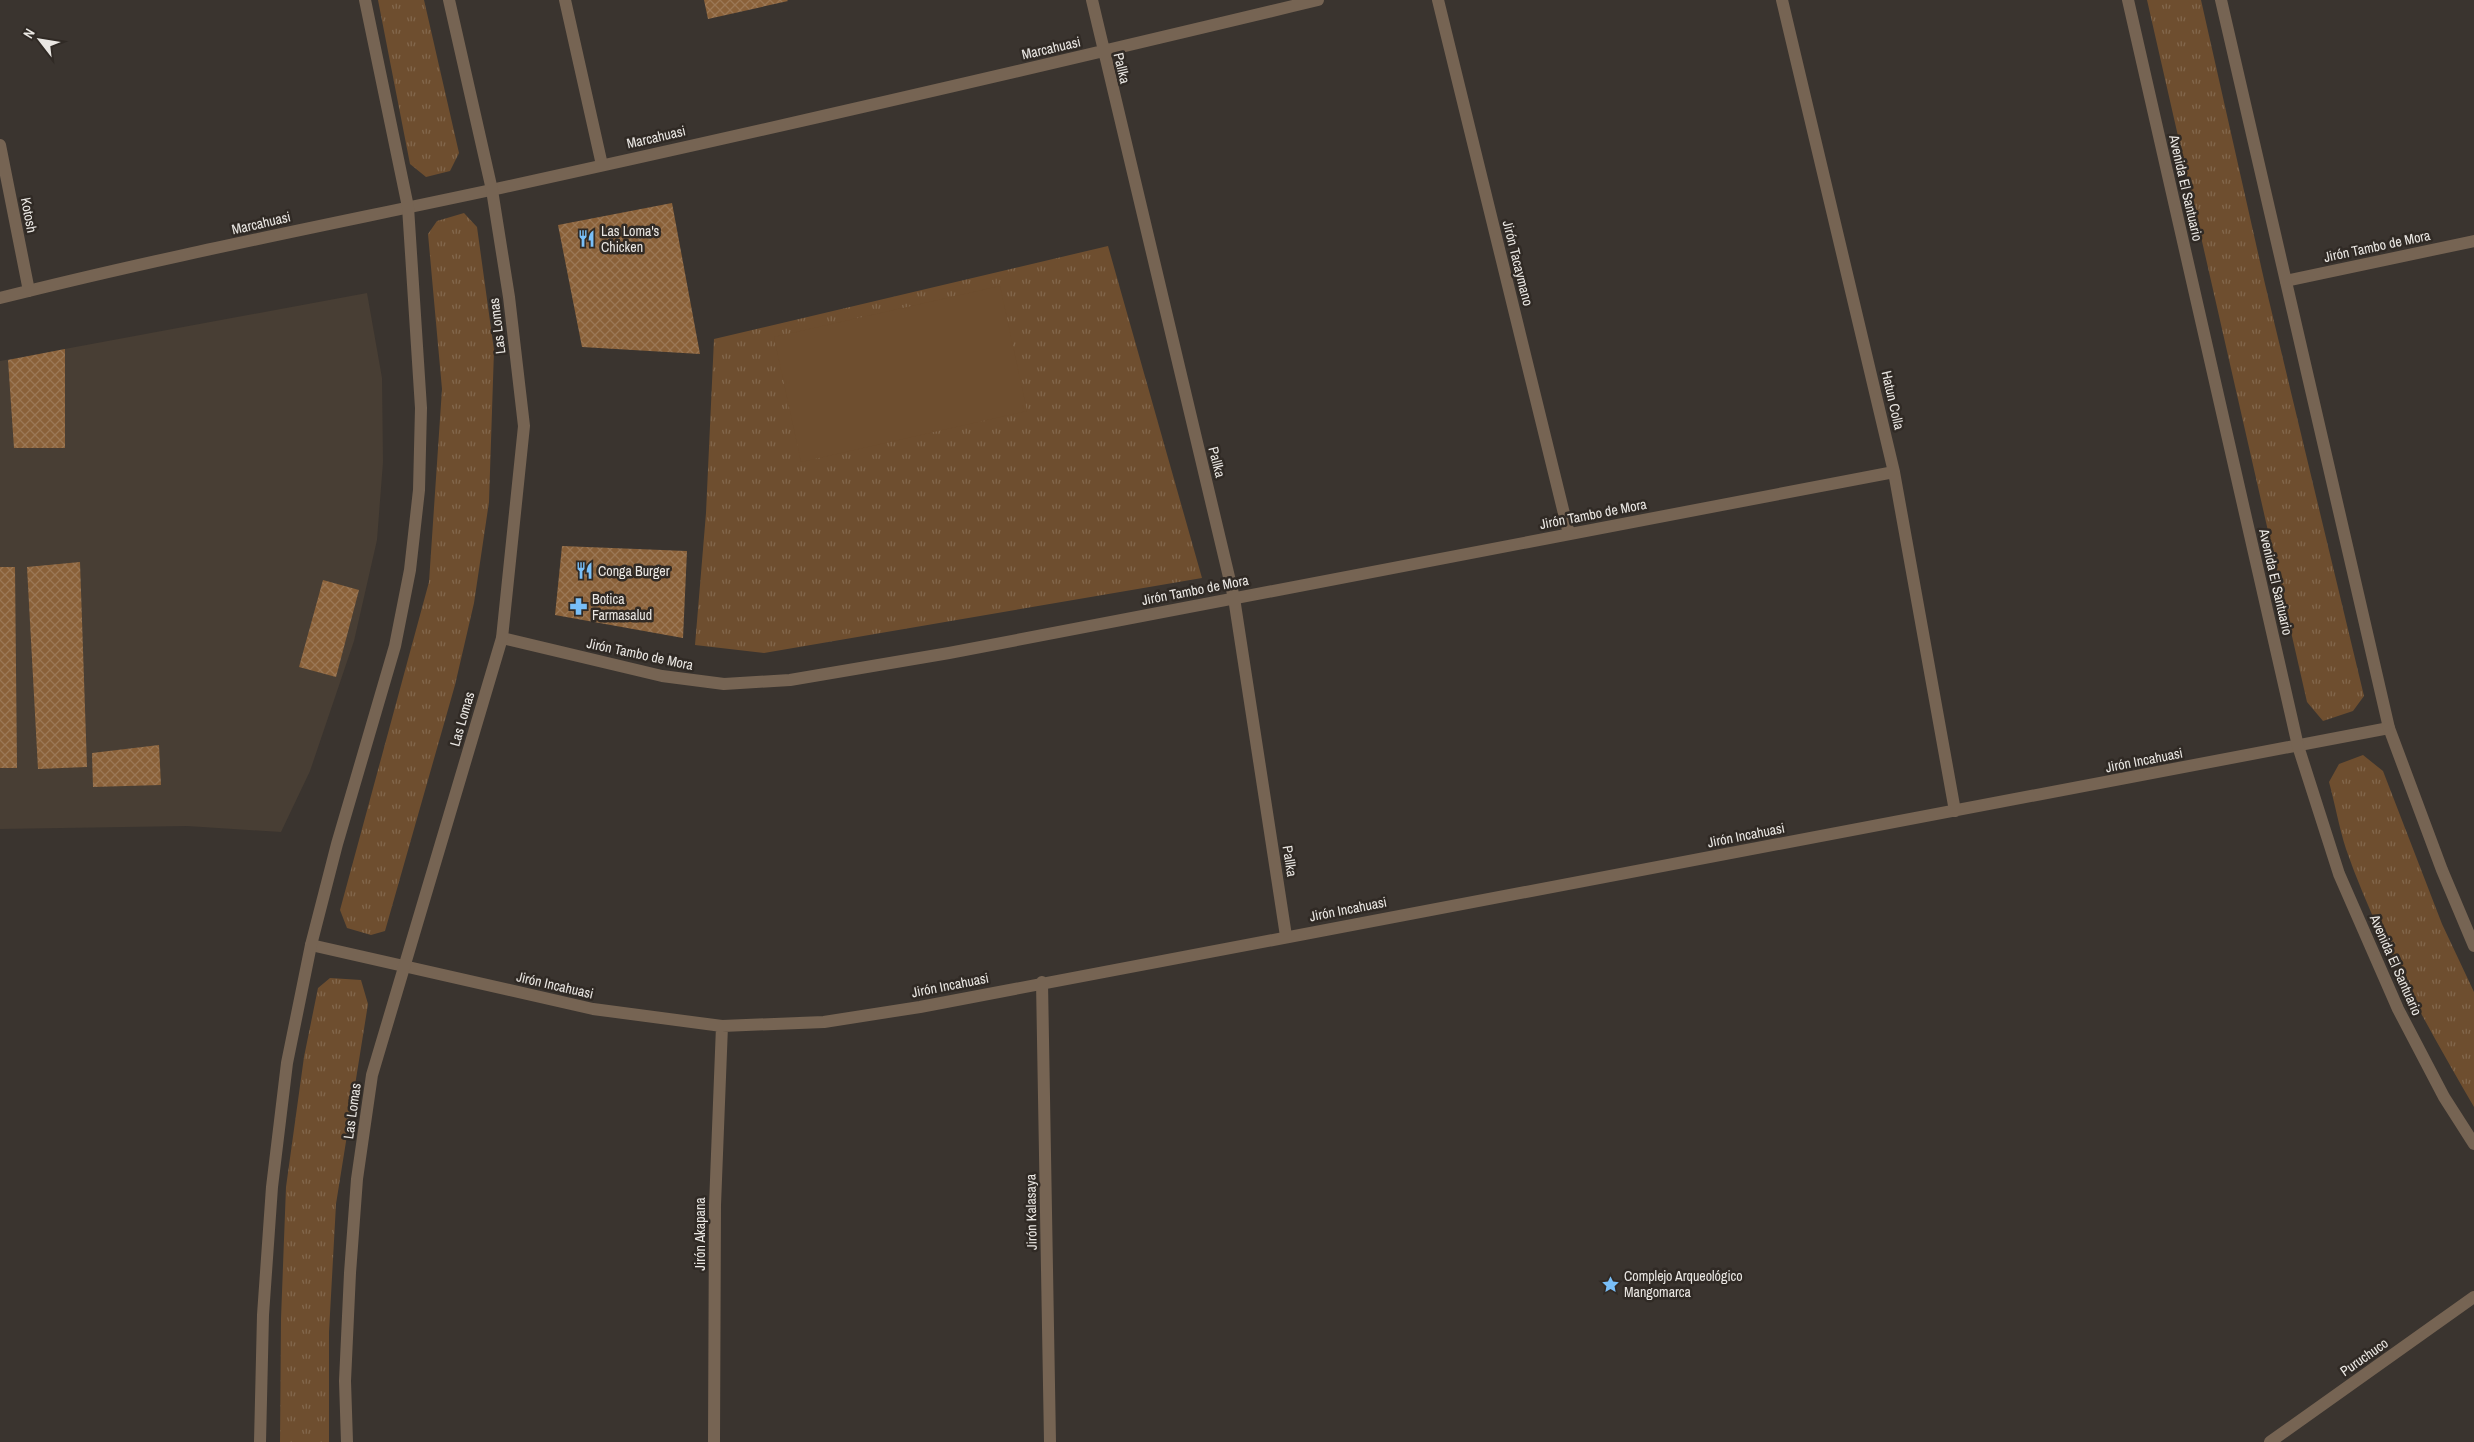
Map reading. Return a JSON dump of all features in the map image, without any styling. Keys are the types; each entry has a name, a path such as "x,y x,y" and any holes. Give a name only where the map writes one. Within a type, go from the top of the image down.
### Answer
{"street":[{"path":"260,1442 263,1315 272,1187 287,1063 311,945 337,844 395,646 410,570 419,490 422,408 408,207 365,0"},
{"name":"Las Lomas","path":"347,1442 345,1382 357,1179 372,1075 502,638 524,426 510,296 492,190 449,0"},
{"path":"565,0 602,165"},
{"name":"Pallka","path":"1092,0 1102,52 1234,598 1286,936"},
{"name":"Marcahuasi","path":"0,298 492,190 1102,52 1318,0"},
{"name":"Jirón Tacaymano","path":"1438,0 1569,534"},
{"name":"Hatun Colla","path":"1782,0 1894,472 1955,811"},
{"name":"Avenida El Santuario","path":"2128,0 2298,746 2339,874 2398,1009 2444,1097 2474,1144"},
{"path":"2221,0 2388,728 2442,870 2474,946"},
{"name":"Kotosh","path":"0,145 29,291"},
{"name":"Jirón Tambo de Mora","path":"2286,280 2474,240"},
{"name":"Jirón Tambo de Mora","path":"502,638 662,676 724,684 800,678 1234,598 1894,472"},
{"name":"Jirón Incahuasi","path":"311,945 593,1009 722,1026 824,1022 1955,811 2388,728"},
{"name":"Jirón Kalasaya","path":"1042,982 1050,1442"},
{"name":"Jirón Akapana","path":"714,1442 715,1205 722,1026"},
{"name":"Puruchuco","path":"2272,1442 2474,1297"}],"shaded area":[{"path":"367,293 382,378 383,462 377,540 354,641 310,771 281,832 187,826 0,829 0,361"}],"green space":[{"path":"378,0 424,0 459,153 450,171 426,177 410,164"},
{"path":"2147,0 2201,0 2265,284 2364,696 2353,711 2323,721 2307,702"},
{"path":"464,213 477,227 494,350 489,502 474,603 455,685 385,931 371,935 347,928 340,910 429,582 442,389 428,234 437,221"},
{"path":"1108,246 1202,578 764,653 695,645 706,513 714,339"},
{"path":"1000,286 1027,411 801,462 774,337"},
{"path":"2363,755 2383,771 2442,924 2474,992 2474,1107 2421,1013 2388,949 2346,849 2329,782 2339,764"},
{"path":"330,978 361,980 368,1004 336,1204 329,1332 329,1442 280,1442 281,1319 286,1187 304,1057 318,988"}],"building":[{"path":"704,0 787,0 788,1 708,19"},
{"path":"672,203 700,354 582,347 558,225"},
{"path":"65,349 65,448 14,448 8,360"},
{"path":"562,546 687,551 683,638 555,615"},
{"path":"80,562 87,767 38,769 27,567"},
{"path":"0,567 15,567 17,768 0,768"},
{"path":"323,580 359,590 336,677 299,667"},
{"path":"159,745 161,785 93,787 92,753"}],"place":[{"name":"Las Loma's Chicken","path":"587,239"},
{"name":"Conga Burger","path":"584,571"},
{"name":"Botica Farmasalud","path":"578,607"},
{"name":"Complejo Arqueológico Mangomarca","path":"1610,1284"}]}
